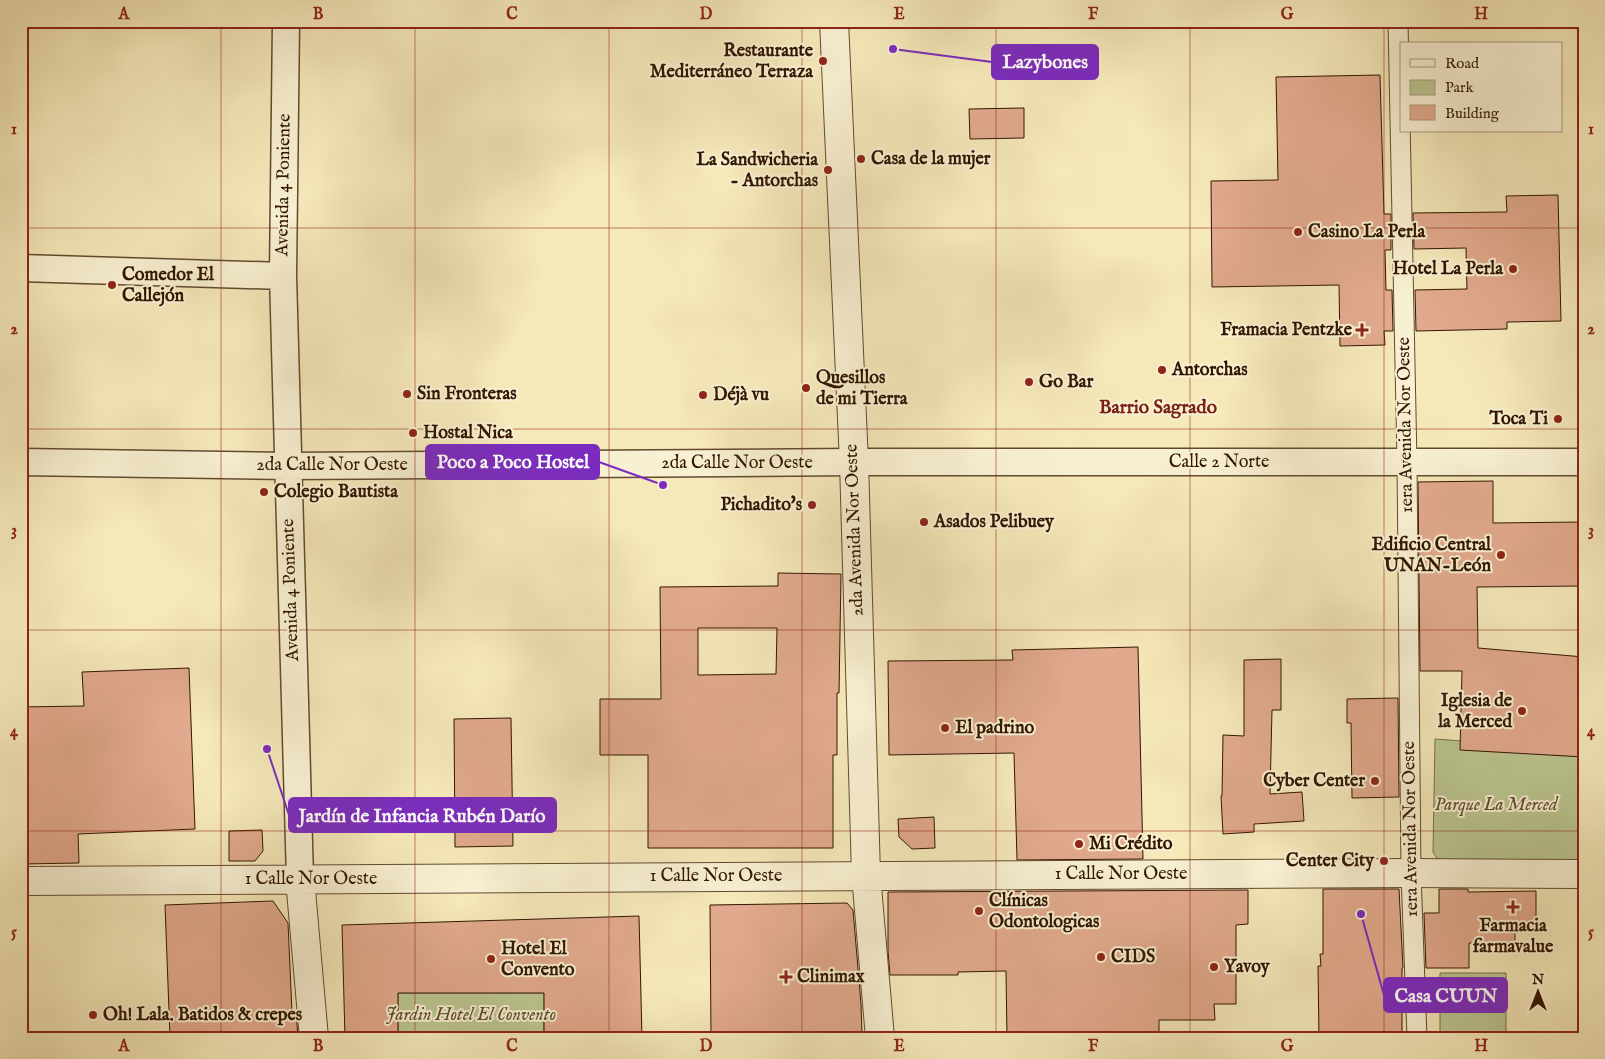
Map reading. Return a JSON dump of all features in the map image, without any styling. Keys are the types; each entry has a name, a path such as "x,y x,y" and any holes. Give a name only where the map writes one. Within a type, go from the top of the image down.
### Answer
{"street":[{"name":"Avenida 4 Poniente","path":"286,21 283,276 288,466 300,879 314,1038"},
{"name":"2da Avenida Nor Oeste","path":"834,21 854,462 866,875 880,1038"},
{"name":"1era Avenida Nor Oeste","path":"1398,21 1400,119"},
{"name":"1era Avenida Nor Oeste","path":"1400,132 1407,462 1411,873 1417,1038"},
{"path":"21,268 283,276"},
{"name":"2da Calle Nor Oeste","path":"21,462 288,466 854,462"},
{"name":"Calle 2 Norte","path":"854,462 1584,462"},
{"name":"1 Calle Nor Oeste","path":"21,881 866,875 1584,874"}],"green space":[{"name":"Parque La Merced","path":"1435,739 1584,750 1584,865 1441,865 1433,852"},
{"path":"1440,973 1506,973 1506,1038 1440,1038"},
{"name":"Jardin Hotel El Convento","path":"398,993 544,993 544,1038 398,1038"}],"building":[{"path":"1380,75 1384,214 1391,214 1391,250 1385,250 1386,290 1392,290 1393,331 1384,331 1385,345 1340,346 1339,285 1212,287 1211,181 1278,180 1276,77"},
{"path":"1024,108 1024,138 970,139 969,109"},
{"name":"Hotel La Perla","path":"1558,195 1561,321 1507,322 1507,329 1416,331 1415,290 1467,289 1466,248 1414,249 1413,213 1507,212 1506,196"},
{"path":"1493,481 1493,523 1584,522 1584,586 1477,587 1478,648 1584,657 1584,757 1460,750 1462,671 1420,671 1418,482"},
{"path":"778,573 841,574 837,755 833,755 833,848 648,848 648,755 600,755 600,699 661,699 660,587 778,586","holes":["698,628 777,628 776,674 698,675"]},
{"path":"1138,647 1143,859 1017,860 1014,753 889,755 888,661 1013,660 1012,650"},
{"path":"1281,659 1281,710 1272,710 1270,794 1302,792 1304,821 1254,824 1254,832 1223,834 1221,796 1223,735 1244,736 1244,660"},
{"path":"189,668 195,829 78,834 79,863 21,864 21,707 84,706 82,672"},
{"path":"1398,698 1399,797 1352,798 1351,723 1347,723 1347,699"},
{"path":"511,718 513,846 455,847 454,719"},
{"path":"934,817 935,848 912,849 899,837 898,819"},
{"path":"262,830 263,851 255,861 229,861 229,831"},
{"path":"1323,889 1399,889 1403,968 1402,1038 1319,1038 1318,966 1321,966 1320,954 1323,954"},
{"path":"1439,889 1468,889 1468,892 1536,891 1536,929 1515,929 1515,943 1469,943 1469,968 1426,968 1424,913 1439,913"},
{"path":"1248,890 1248,924 1236,925 1236,1004 1214,1004 1215,1020 1159,1020 1159,1038 1007,1038 1006,971 958,972 958,975 890,975 888,892"},
{"path":"273,901 288,923 292,1012 296,1011 298,1038 170,1038 165,905"},
{"name":"Clinimax","path":"847,903 853,910 862,1034 711,1036 710,905"},
{"name":"Hotel El Convento","path":"639,916 642,1038 544,1038 544,993 398,993 398,1038 345,1038 342,925"}],"place":[{"name":"Lazybones","path":"893,49"},
{"name":"Restaurante Mediterráneo Terraza","path":"823,61"},
{"name":"Casa de la mujer","path":"861,159"},
{"name":"La Sandwicheria - Antorchas","path":"828,170"},
{"name":"Casino La Perla","path":"1298,232"},
{"name":"Hotel La Perla","path":"1513,269"},
{"name":"Comedor El Callejón","path":"112,285"},
{"name":"Framacia Pentzke","path":"1362,330"},
{"name":"Antorchas","path":"1162,370"},
{"name":"Go Bar","path":"1029,382"},
{"name":"Quesillos de mi Tierra","path":"806,388"},
{"name":"Sin Fronteras","path":"407,394"},
{"name":"Déjà vu","path":"703,395"},
{"name":"Toca Ti","path":"1558,419"},
{"name":"Hostal Nica","path":"413,433"},
{"name":"Poco a Poco Hostel","path":"663,485"},
{"name":"Colegio Bautista","path":"264,492"},
{"name":"Pichadito's","path":"812,505"},
{"name":"Asados Pelibuey","path":"924,522"},
{"name":"Edificio Central UNAN-León","path":"1501,555"},
{"name":"Iglesia de la Merced","path":"1522,711"},
{"name":"El padrino","path":"945,728"},
{"name":"Jardín de Infancia Rubén Darío","path":"267,749"},
{"name":"Cyber Center","path":"1375,781"},
{"name":"Mi Crédito","path":"1079,844"},
{"name":"Center City","path":"1384,861"},
{"name":"Farmacia farmavalue","path":"1513,907"},
{"name":"Clínicas Odontologicas","path":"979,911"},
{"name":"Casa CUUN","path":"1361,914"},
{"name":"CIDS","path":"1101,957"},
{"name":"Hotel El Convento","path":"491,959"},
{"name":"Yavoy","path":"1214,967"},
{"name":"Clinimax","path":"786,977"},
{"name":"Oh! Lala. Batidos & crepes","path":"93,1015"}],"district":[{"name":"Barrio Sagrado","path":"1158,408"}]}
